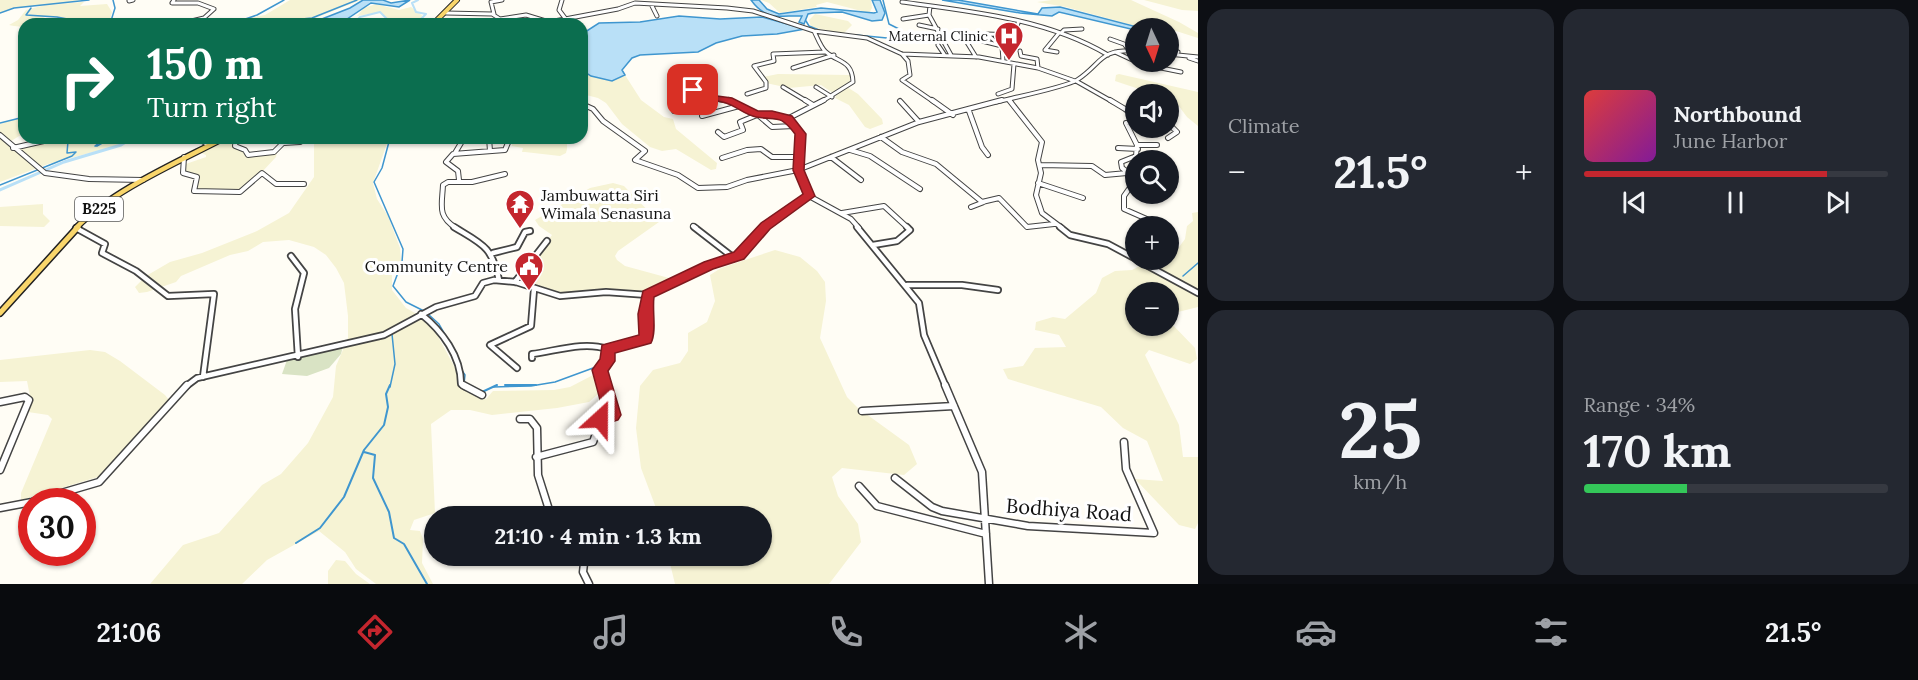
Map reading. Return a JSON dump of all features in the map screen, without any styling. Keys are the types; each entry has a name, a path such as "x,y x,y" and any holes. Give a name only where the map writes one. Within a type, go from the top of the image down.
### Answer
{"main road":[{"path":"440,18 457,0"},
{"name":"B225","path":"0,313 76,228 143,180 209,145"}],"street":[{"path":"129,1 133,0"},
{"path":"174,0 172,3 198,3 214,9 204,18"},
{"path":"499,18 494,14 491,2 502,0"},
{"path":"562,0 559,10 565,18 618,9 633,3 753,11 814,31 867,38 902,54 976,57 1038,68 1076,81 1125,109"},
{"path":"930,1 929,15 951,55"},
{"path":"902,2 968,11 1002,22 1018,23 1060,33 1083,40 1108,55"},
{"path":"651,4 657,16"},
{"path":"446,12 494,14"},
{"path":"506,18 526,15 535,18"},
{"path":"903,19 929,15"},
{"path":"1003,62 1004,50 987,34 1015,35 1018,23"},
{"path":"919,26 938,29"},
{"path":"1057,52 1045,50 1064,30 1082,29"},
{"path":"814,31 825,52"},
{"path":"963,36 976,57"},
{"path":"1110,39 1125,45"},
{"path":"982,41 998,44"},
{"path":"938,45 944,54"},
{"path":"1020,51 1021,56 1037,59 1038,68"},
{"path":"588,107 593,109 603,121 645,151 634,160 678,175 698,188 727,187 747,180 798,170 920,122 969,111 1076,81 1096,59 1125,51"},
{"path":"718,132 724,137 743,130 740,122 757,115 772,114 789,118 851,86 854,77 845,60 825,52 773,54 774,61 754,66 766,82 766,88 747,94"},
{"path":"1115,52 1141,64 1181,72"},
{"path":"1179,53 1198,59"},
{"path":"902,54 908,61 910,75 902,80 953,115"},
{"path":"1179,54 1185,55"},
{"path":"1179,54 1198,59"},
{"path":"793,68 834,55"},
{"path":"998,94 1012,89 1014,64"},
{"path":"683,77 688,86 700,96"},
{"path":"783,87 813,105"},
{"path":"816,87 832,97"},
{"path":"674,111 689,107 689,99 700,96 726,99 757,115 772,127 794,126"},
{"path":"1009,100 1040,137 1039,205 1054,224 1070,235 1108,244 1125,253"},
{"path":"900,101 920,122"},
{"path":"702,116 739,106"},
{"path":"969,111 982,147 988,155"},
{"path":"789,118 800,134 798,170 809,196 842,213 873,245 919,303 924,335 982,472 989,584"},
{"path":"0,135 41,171 60,177 143,180"},
{"path":"881,137 902,152 936,164 984,202"},
{"path":"1133,138 1136,150"},
{"path":"13,148 31,144"},
{"path":"235,144 250,155 274,152 282,144"},
{"path":"459,180 458,171 446,162 460,144"},
{"path":"489,144 490,151"},
{"path":"455,153 505,150 508,144"},
{"path":"1118,148 1157,145"},
{"path":"722,158 742,151 761,149 772,158 799,157"},
{"path":"850,150 870,156 920,189"},
{"path":"184,157 183,173 197,176 195,191 240,192 262,173 276,184 304,184"},
{"path":"831,157 861,180"},
{"path":"1125,162 1119,165 1125,171"},
{"path":"1040,165 1092,166 1104,175 1125,173"},
{"path":"499,280 493,253 472,235 444,220 442,214 443,186 459,180 472,182 505,174"},
{"path":"1038,183 1083,198"},
{"path":"1125,194 1124,210 1139,216"},
{"path":"78,488 99,482 194,379 298,357 384,335 421,314 447,303 475,296 483,283 499,280 515,282 560,296 606,292 648,295 708,266 734,258 765,226 809,196"},
{"path":"971,207 999,198 1027,227 1054,224"},
{"path":"842,213 884,206 910,230 897,241 873,245"},
{"path":"693,226 734,258"},
{"path":"76,228 105,244 102,253 136,271 163,294 174,297 205,292 214,294 203,376"},
{"path":"493,253 517,247 525,232 530,231"},
{"path":"515,282 547,241"},
{"path":"291,256 304,273 295,309 298,357"},
{"path":"1157,270 1198,293"},
{"path":"907,285 962,285 998,290"},
{"path":"517,368 490,345 531,326 534,288"},
{"path":"532,358 532,354 601,345 607,349 646,339 645,314 648,295"},
{"path":"421,314 433,322 444,337 462,376 461,384 482,395"},
{"path":"536,458 593,442 596,425 600,419 613,415 600,370 608,361 607,349"},
{"path":"0,402 25,397 29,400 0,470"},
{"path":"862,411 954,406"},
{"path":"520,418 534,422 538,475 548,506"},
{"name":"Bodhiya Road","path":"895,478 932,507 986,520 1028,526 1154,533 1126,469 1124,442"},
{"path":"859,486 877,506 986,534"},
{"path":"0,508 18,504"},
{"path":"584,566 583,572 589,584"}],"shaded area":[{"path":"0,0 82,0 49,5 81,2 84,2 80,6 107,4 112,12 110,18 20,18 26,10 45,5 13,8 0,13"},
{"path":"290,0 361,0 315,18 249,18 265,15"},
{"path":"761,0 871,0 872,8 869,13 827,2 816,5 817,7 780,13 769,3"},
{"path":"1131,0 1170,18 1125,18 1125,23 1066,7 1037,2"},
{"path":"1144,0 1198,0 1198,11 1182,10"},
{"path":"376,4 399,10 411,7 424,17 386,18 381,12 357,16 364,8"},
{"path":"815,14 848,21 852,25 843,34 811,27 809,20"},
{"path":"18,20 18,26 9,25"},
{"path":"1179,22 1198,33 1198,38 1179,32"},
{"path":"588,74 613,81 625,75 641,100 664,117 673,119 676,129 717,163 716,169 711,170 676,149 662,151 650,147 622,124 606,103 588,96"},
{"path":"778,74 850,75 850,83 847,87 858,94 882,119 883,124 870,129 865,127 849,105 835,98 836,95 821,85 789,88 766,83 763,77"},
{"path":"1116,75 1163,84 1125,84 1115,81"},
{"path":"1179,88 1198,92 1198,126 1179,106"},
{"path":"18,118 18,137 8,143 13,148 23,144 118,144 48,164 0,182 0,124"},
{"path":"212,144 237,144 246,153 277,152 276,157 244,191 194,191 197,177 185,174 183,165 206,157 197,151"},
{"path":"314,144 387,144 373,183 377,199 388,216 400,248 401,261 392,275 392,290 406,308 426,319 434,329 460,377 458,383 461,387 486,399 493,391 554,390 570,387 597,373 604,389 589,402 492,415 470,410 451,410 431,424 435,506 424,506 424,517 414,520 410,530 420,531 423,539 422,563 433,584 376,584 356,569 345,552 319,531 267,560 242,584 150,584 183,545 219,533 262,485 281,474 308,443 333,397 336,366 348,338 348,316 344,283 326,255 314,247 289,240 263,242 248,251 230,255 181,276 176,282 147,292 139,293 135,287 146,276 170,262 202,253 257,231 289,213 314,177"},
{"path":"512,144 567,144 567,149 566,153 560,156 522,152 523,148 512,146"},
{"path":"613,183 624,186 659,222 618,251 615,256 617,260 625,266 669,278 670,282 645,293 601,290 560,294 522,282 520,280 523,275 552,235 539,226 535,220 590,188"},
{"path":"43,204 43,214 50,221 44,227 0,226 0,207"},
{"path":"1198,212 1198,307 1179,312 1179,282 1125,282 1125,336 1179,336 1179,331 1195,348 1197,359 1190,364 1149,350 1145,355 1179,425 1183,457 1198,457 1198,523 1195,529 1179,525 1135,479 1163,481 1147,441 1123,428 1101,407 1008,379 1003,369 1023,366 1035,348 1066,347 1059,335 1035,330 1036,322 1053,317 1065,319 1096,293 1102,278 1115,271 1179,270 1179,247 1185,239 1187,226 1193,221 1192,213"},
{"path":"775,250 800,257 817,271 825,282 826,301 820,338 847,397 858,408 909,445 917,464 904,475 842,468 832,477 838,496 858,524 861,542 829,584 675,584 671,566 772,566 772,506 655,506 641,468 636,428 640,386 653,370 680,363 688,351 688,333 707,322 715,301 710,275 721,268"},
{"path":"90,350 105,352 169,400 98,477 61,488 23,488 52,419 48,415 28,412 30,396 27,381 0,382 0,360"},
{"path":"336,560 345,561 356,574 370,584 328,584 328,571"}],"green space":[{"path":"343,346 341,354 329,368 307,376 282,374 287,360"}],"water":[{"path":"363,0 383,0 391,3 410,0 399,7 371,3 348,18 324,18"},
{"path":"751,0 759,0 767,9 779,14 821,8 874,13 877,12 872,0 880,0 885,13 882,20 872,21 842,12 813,13 808,14 804,24 799,22 802,16 775,16 763,12"},
{"path":"942,0 958,0 1038,14 1042,8 1060,7 1125,24 1125,28 1059,12 1052,16 1020,13"},
{"path":"679,16 720,19 762,17 805,29 777,34 742,36 716,43 698,52 640,55 632,58 622,70 625,75 612,81 588,74 588,30 599,23 640,22"}],"waterway":[{"path":"0,13 14,8 89,0"},
{"path":"112,18 115,8 113,0"},
{"path":"248,18 284,0"},
{"path":"312,18 357,0"},
{"path":"418,0 412,3 416,12 426,14 422,18"},
{"path":"856,35 887,38 898,36 899,29 889,24 883,0"},
{"path":"31,8 26,15 62,18"},
{"path":"359,18 380,12 386,18"},
{"path":"806,21 809,26 819,30"},
{"path":"0,123 18,118"},
{"path":"0,185 72,156 76,152 67,153 68,144"},
{"path":"97,144 95,146 100,144"},
{"path":"0,190 64,162 123,144"},
{"path":"388,144 382,168 374,182 403,249 402,262 393,286 406,302 424,311"},
{"path":"1183,276 1198,263"},
{"path":"428,314 439,324 447,338"},
{"path":"390,387 395,364 392,334"},
{"path":"493,387 531,386 555,382 604,364"},
{"path":"461,369 465,375 464,384"},
{"path":"296,543 320,528 344,497 364,450 384,425 388,407 386,394 390,385"},
{"path":"482,392 497,385"},
{"path":"505,385 536,385"},
{"path":"364,452 375,455 373,478 389,512 394,538 404,544 427,584"}],"place":[{"name":"Maternal Clinic","path":"1009,62"},
{"name":"Jambuwatta Siri Wimala Senasuna","path":"520,230"},
{"name":"Community Centre","path":"529,292"}],"route":[{"path":"600,419 613,415 610,398 600,370 608,361 607,349 633,345 646,339 645,314 648,295 708,266 739,255 765,226 809,196 798,170 800,132 789,118 777,114 757,114 746,111 728,100 702,97 693,90"}]}
